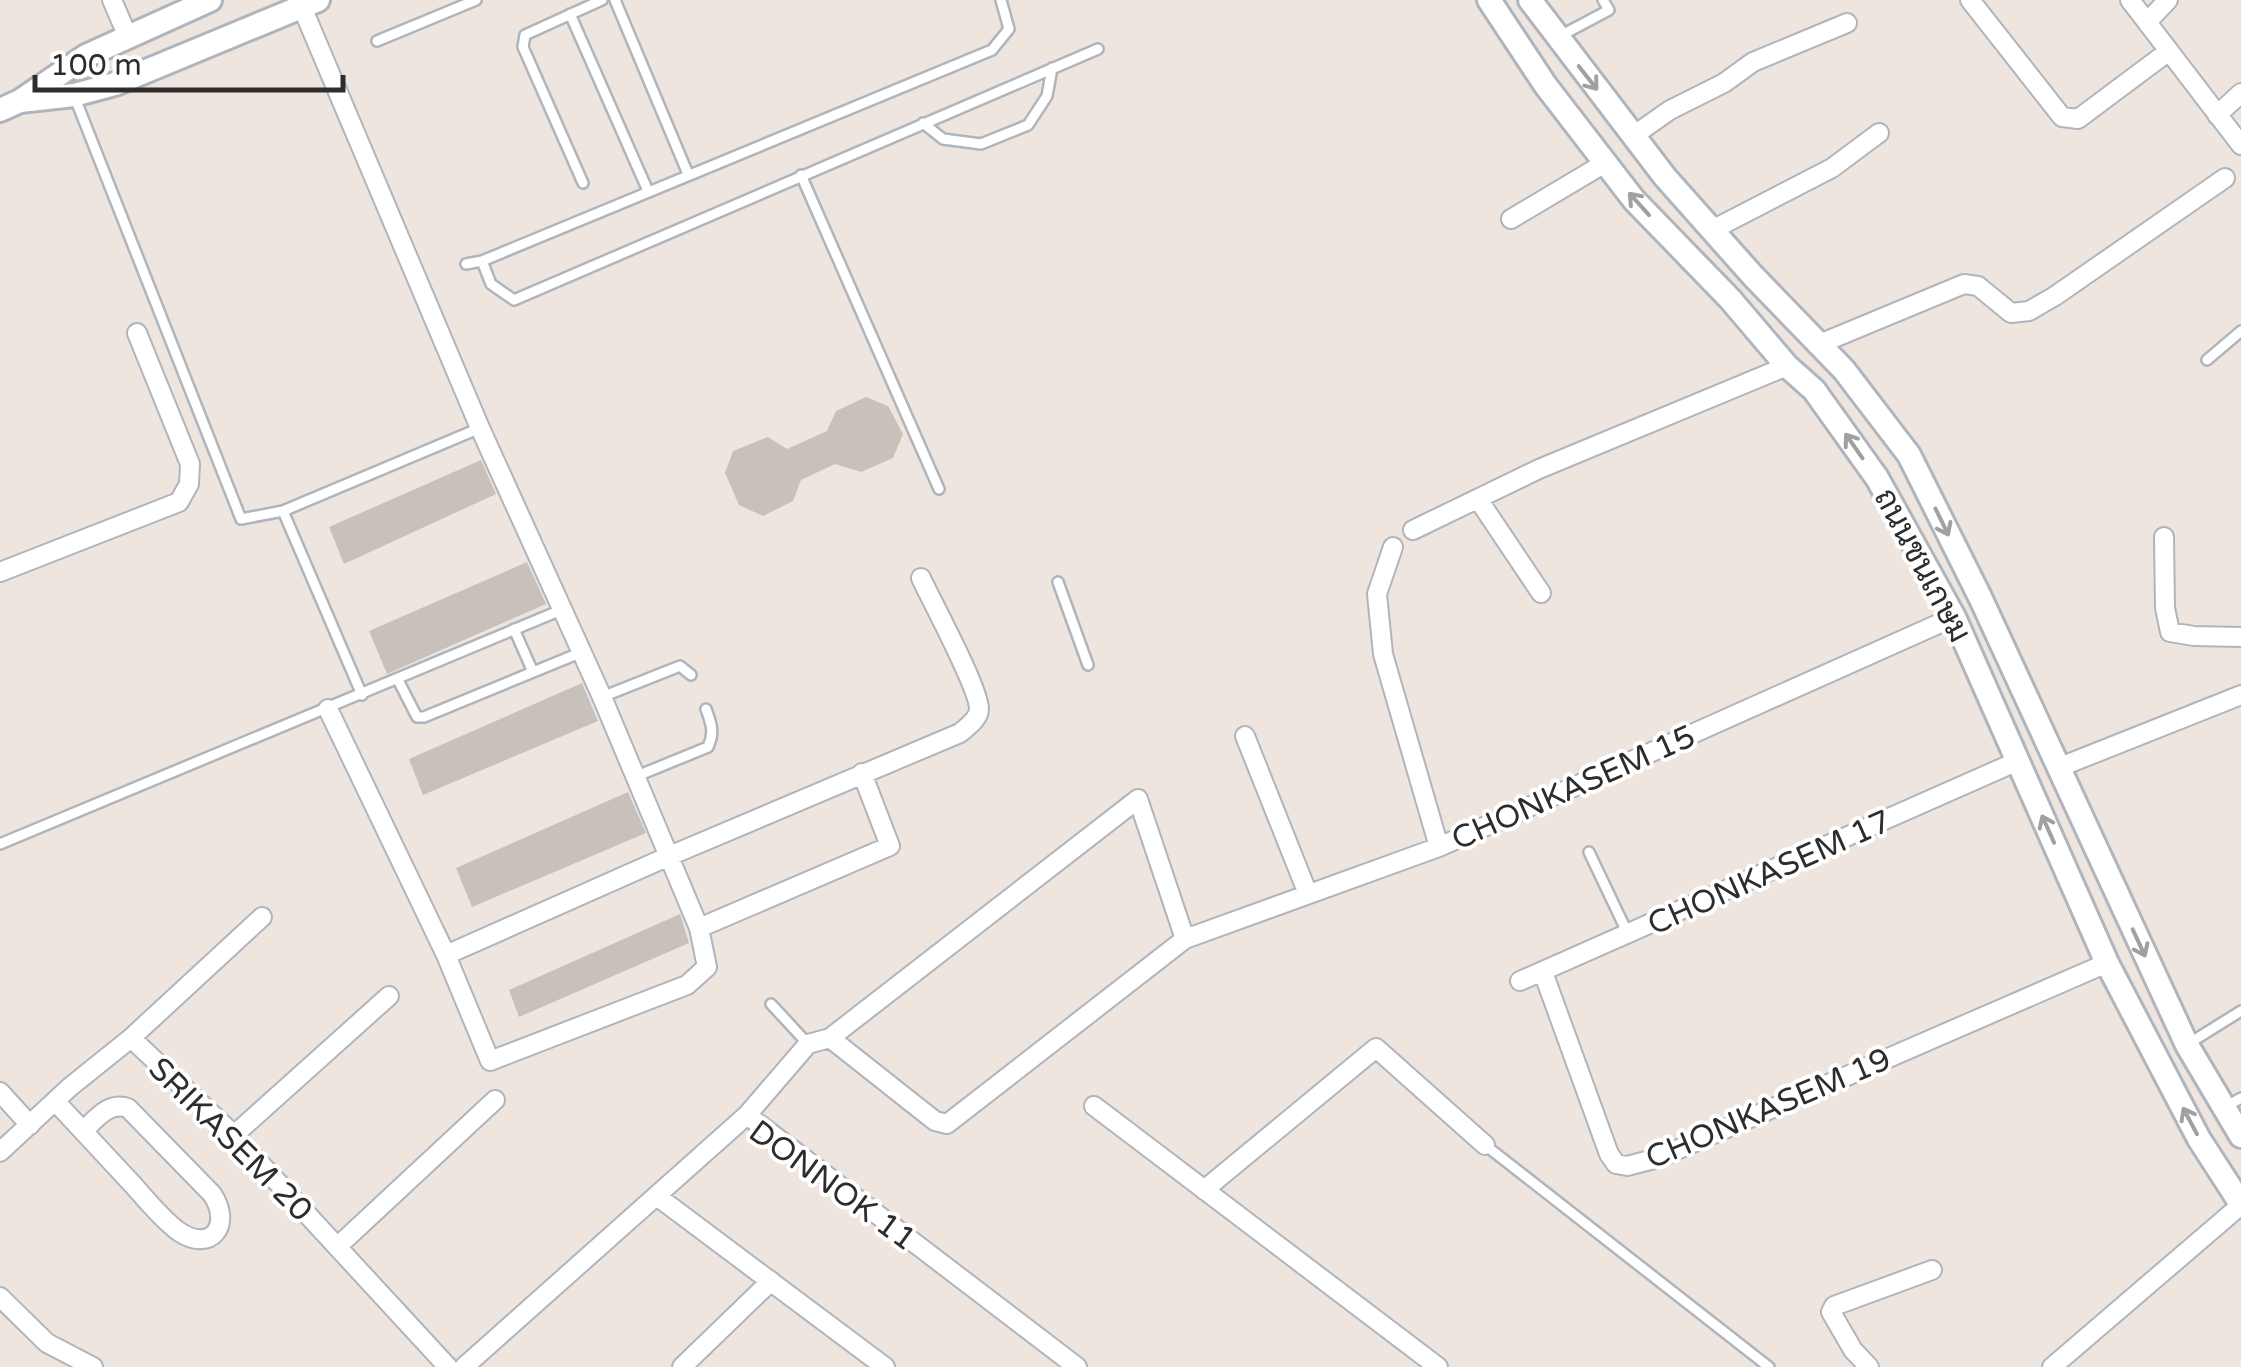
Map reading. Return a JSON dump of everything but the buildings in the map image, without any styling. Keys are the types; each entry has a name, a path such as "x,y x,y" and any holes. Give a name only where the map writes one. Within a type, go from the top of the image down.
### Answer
{"main road":[{"path":"10,106 86,56 128,37 175,7 210,0"},
{"name":"ถนนชนเกษม","path":"1489,0 1546,86 1634,200 1730,299 1786,366 1814,390 1877,478 1954,617 2107,963 2199,1138 2241,1204"},
{"name":"ถนนชนเกษม","path":"1530,0 1633,136 1712,230 1844,370 1909,455 2060,767 2187,1045 2232,1103 2241,1136"},
{"path":"10,106 114,84 310,3"}],"street":[{"path":"112,0 128,37"},
{"path":"1970,0 2062,118 2078,119 2169,51"},
{"path":"2130,0 2241,145"},
{"path":"2146,22 2168,0"},
{"path":"310,3 480,428 602,697 699,928 706,967 687,984 490,1061 446,955 328,709"},
{"path":"1633,136 1753,62 1847,23"},
{"path":"2218,115 2241,93"},
{"path":"1712,230 1832,168 1879,132"},
{"path":"1511,219 1605,163"},
{"path":"1818,345 1964,284 1978,286 2011,313 2029,311 2225,178"},
{"path":"0,572 179,502 189,484 190,464 136,333"},
{"path":"1413,530 1539,469 1786,366"},
{"path":"1478,499 1541,592"},
{"path":"2164,536 2166,617 2170,632 2241,637"},
{"path":"1393,546 1377,594 1383,654 1439,847"},
{"path":"446,955 960,733 976,719 979,709 972,684 921,578"},
{"name":"CHONKASEM 15","path":"830,1038 934,1121 947,1124 1184,939 1439,847 1954,617"},
{"path":"2060,767 2241,696"},
{"path":"1246,736 1308,894"},
{"name":"CHONKASEM 17","path":"1520,981 2018,761"},
{"path":"699,928 890,846 862,773"},
{"path":"747,1115 808,1044 830,1038 1138,799 1184,939"},
{"path":"131,1038 262,917"},
{"name":"CHONKASEM 19","path":"1542,972 1610,1154 1616,1164 1627,1166 1658,1158 2107,963"},
{"path":"234,1135 389,996"},
{"name":"SRIKASEM 20","path":"0,1152 131,1038 234,1135 448,1367"},
{"path":"1204,1190 1376,1048 1485,1145"},
{"path":"0,1092 30,1124"},
{"path":"338,1247 495,1100"},
{"path":"56,1101 83,1131 171,1226 188,1238 213,1236 222,1215 212,1194 128,1108 117,1105 107,1110 83,1131"},
{"path":"1094,1106 1438,1367"},
{"name":"DONNOK 11","path":"464,1367 747,1115 1077,1367"},
{"path":"658,1197 885,1367"},
{"path":"2052,1367 2241,1204"},
{"path":"1868,1367 1838,1327 1831,1312 1834,1306 1932,1270"},
{"path":"682,1367 772,1281"},
{"path":"0,1297 66,1361 94,1367"}],"lane":[{"path":"377,41 476,0"},
{"path":"583,182 523,48 524,35 602,0"},
{"path":"614,0 688,174"},
{"path":"466,264 482,261 992,50 1010,29 1001,0"},
{"path":"1558,38 1609,10 1603,0"},
{"path":"570,14 648,191"},
{"path":"482,261 492,284 514,300 1098,49"},
{"path":"923,123 943,139 981,144 1028,125 1047,96 1052,68"},
{"path":"74,95 242,519 283,510 480,428"},
{"path":"801,175 939,489"},
{"path":"2208,360 2241,332"},
{"path":"283,510 362,695"},
{"path":"1058,582 1088,665"},
{"path":"0,844 561,610"},
{"path":"514,629 532,672"},
{"path":"398,680 412,712 424,717 582,652"},
{"path":"602,697 680,666 691,674"},
{"path":"634,777 708,746 713,737 706,709"},
{"path":"1589,852 1628,934"},
{"path":"770,1004 808,1044"},
{"path":"2187,1045 2241,1011"},
{"path":"1485,1145 1769,1367"}]}
